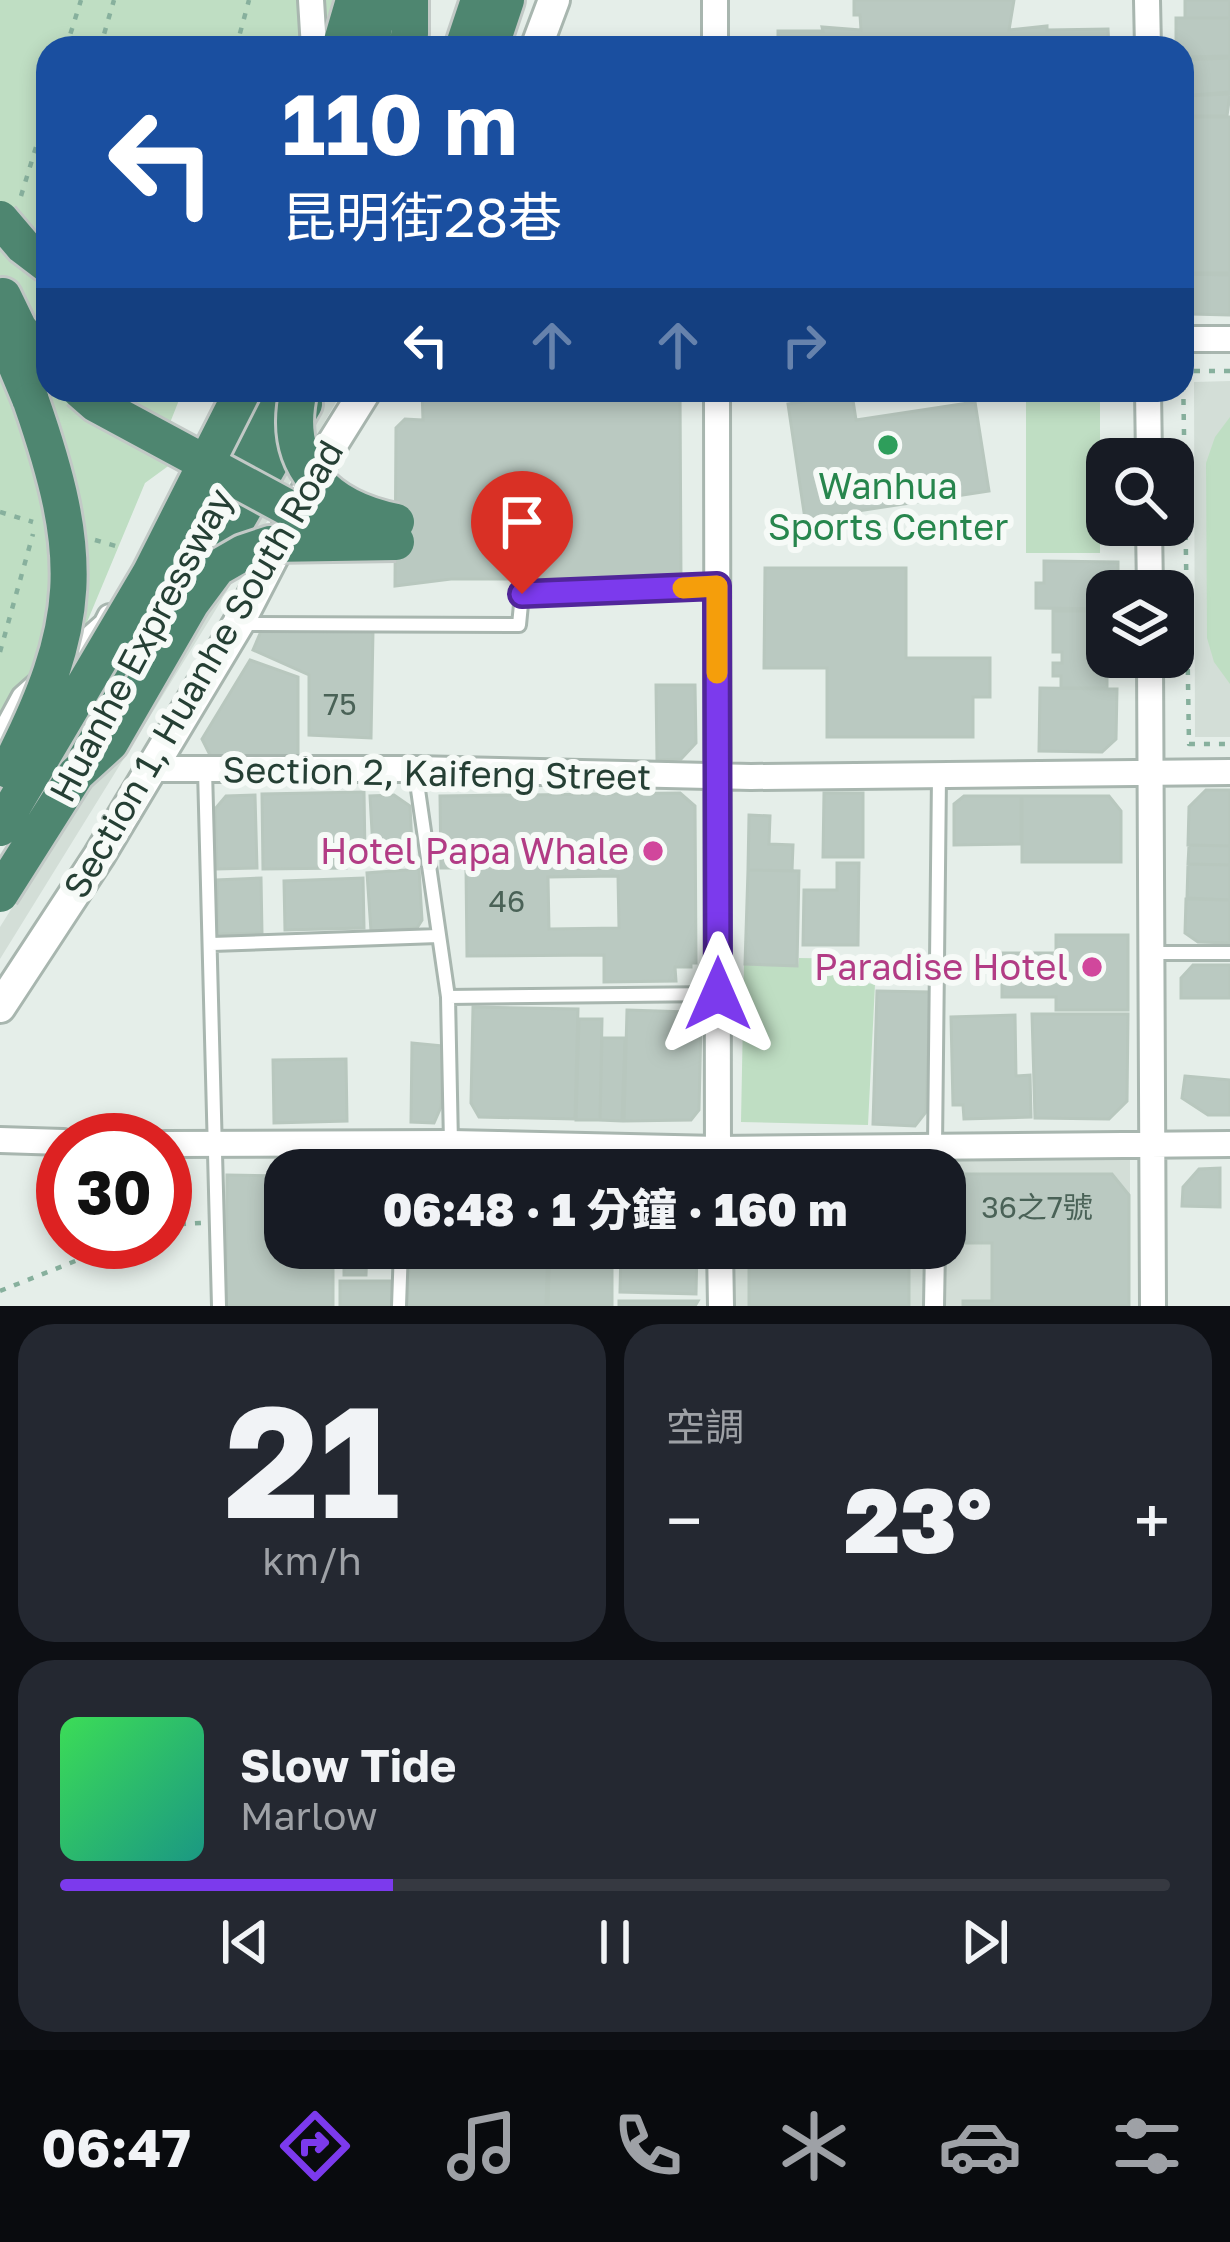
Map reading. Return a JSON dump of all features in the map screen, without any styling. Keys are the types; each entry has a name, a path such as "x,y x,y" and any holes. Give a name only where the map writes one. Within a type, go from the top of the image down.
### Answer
{"highway":[{"path":"344,36 354,0"},
{"path":"372,36 382,0"},
{"path":"408,28 432,0"},
{"path":"467,36 479,0"},
{"path":"494,36 506,0"},
{"path":"11,207 23,246 36,256"},
{"path":"1,305 36,327"},
{"path":"1,305 36,349"},
{"path":"0,785 39,711 58,657 70,582 66,516 55,470 1,305"},
{"path":"93,402 396,544"},
{"name":"Huanhe Expressway","path":"0,828 150,574 236,402"},
{"name":"Huanhe Expressway","path":"0,894 71,789 91,734 157,621 266,402"},
{"path":"298,402 295,430 317,485 396,544"},
{"path":"0,914 305,402"},
{"path":"0,815 71,789 110,743 191,603 217,568 270,544 396,544"}],"street":[{"path":"311,0 313,36"},
{"path":"322,0 324,36"},
{"path":"540,36 554,0"},
{"path":"715,0 716,36"},
{"path":"1147,0 1148,36"},
{"path":"1194,339 1230,339"},
{"path":"0,742 24,698 106,625 219,402"},
{"path":"0,771 36,706 116,634 236,402"},
{"name":"Section 1, Huanhe South Road","path":"0,1007 99,856 238,624 326,454 358,402"},
{"path":"717,402 718,1149"},
{"path":"1148,402 1149,438"},
{"path":"1150,678 1153,1306"},
{"name":"Section 2, Kaifeng Street","path":"148,770 415,769 718,776 1230,772"},
{"path":"0,1140 36,1141"},
{"path":"192,1145 451,1143 545,1149"},
{"path":"966,1157 1153,1144 1230,1144"},
{"path":"720,1269 721,1306"},
{"path":"934,1306 935,1269"}],"lane":[{"path":"238,624 519,625 522,594 717,586"},
{"path":"415,769 448,997 451,1143"},
{"path":"205,770 219,1306"},
{"path":"935,1149 939,776"},
{"path":"212,944 437,936"},
{"path":"1152,953 1230,953"},
{"path":"448,997 718,994"},
{"path":"403,1143 403,1149"},
{"path":"399,1306 400,1269"}],"path":[{"path":"70,36 81,0"},
{"path":"104,36 114,0"},
{"path":"239,36 249,0"},
{"path":"11,207 36,140"},
{"path":"1194,371 1230,370"},
{"path":"1183,402 1189,744 1230,744"},
{"path":"0,652 36,523"},
{"path":"192,1224 219,1222"},
{"path":"0,1292 57,1269"}],"shaded area":[{"path":"1230,381 1230,737 1195,737 1194,382"},
{"path":"316,402 336,402 218,606 0,959 0,927 204,600"},
{"path":"1130,1160 1130,1306 734,1306 733,1269 966,1269 966,1161"}],"green space":[{"path":"0,0 345,0 330,36 36,36 36,402 178,402 160,448 171,464 145,483 80,639 0,777"},
{"path":"1026,402 1100,402 1100,438 1086,438 1086,546 1100,546 1100,553 1026,553"},
{"path":"1230,417 1230,684 1214,662 1207,638 1206,463 1215,437"},
{"path":"799,958 866,959 866,983 875,984 868,1125 741,1122 744,965 798,966"}],"building":[{"path":"854,0 1014,0 1009,30 1047,26 1047,30 1108,29 1108,36 778,36 778,31 823,31 822,27 861,30 860,15 854,15"},
{"path":"1185,0 1230,0 1230,18 1185,18"},
{"path":"1176,18 1230,18 1230,56 1194,57 1194,36 1176,36"},
{"path":"1230,58 1230,92 1194,95 1194,60"},
{"path":"1230,94 1227,116 1194,116 1194,96"},
{"path":"1194,117 1230,117 1230,273 1194,273"},
{"path":"1194,274 1230,275 1230,315 1194,314"},
{"path":"422,402 680,402 681,579 451,579 395,586 396,428 405,419 423,420"},
{"name":"Wanhua Sports Center","path":"853,402 856,420 975,402 989,491 805,519 788,404"},
{"path":"1044,561 1118,562 1118,570 1086,570 1086,609 1036,608 1036,583 1044,583"},
{"path":"765,568 906,568 906,658 990,658 990,697 973,697 973,737 827,737 827,668 764,668"},
{"path":"1053,611 1086,611 1086,678 1107,678 1107,688 1061,688 1061,676 1053,676 1053,663 1062,663 1062,652 1053,652"},
{"path":"262,629 373,631 371,738 309,735 309,675 253,650"},
{"path":"250,660 298,677 298,759 213,761 202,739"},
{"path":"656,685 695,685 696,743 681,759 657,760"},
{"path":"1040,688 1117,689 1116,739 1102,752 1039,751"},
{"path":"1206,790 1230,790 1230,846 1188,845 1189,807"},
{"path":"364,792 365,854 346,854 346,868 263,869 262,794"},
{"path":"680,793 695,806 696,963 675,967 676,981 604,982 604,955 467,956 466,868 441,868 440,796","holes":["618,876 619,928 549,929 548,877"]},
{"path":"824,793 863,793 863,857 823,857"},
{"path":"255,795 257,868 217,869 215,809 226,796"},
{"path":"394,795 410,806 413,865 374,867 370,796"},
{"path":"964,796 1021,796 1021,844 954,845 954,804"},
{"path":"1022,796 1109,796 1121,811 1121,862 1022,862"},
{"path":"749,815 770,816 769,844 793,845 792,871 748,870"},
{"path":"1189,845 1230,846 1230,865 1188,864"},
{"path":"837,863 859,863 858,945 803,945 804,890 837,890"},
{"path":"1188,864 1230,865 1230,900 1187,898"},
{"path":"419,869 422,920 417,928 371,931 367,873"},
{"path":"748,870 799,871 797,966 745,964"},
{"path":"261,878 262,933 218,934 217,880"},
{"path":"363,878 364,928 285,930 284,881"},
{"path":"1186,899 1230,900 1230,943 1198,942 1185,933"},
{"path":"1056,935 1128,935 1128,1010 1056,1010 1056,997 1002,997 1002,953 1056,953"},
{"path":"1193,965 1230,965 1230,998 1181,998 1181,978"},
{"path":"877,991 930,992 926,1112 915,1126 873,1124"},
{"path":"473,1007 578,1009 575,1119 479,1117 471,1103"},
{"path":"627,1010 688,1012 701,1022 699,1110 691,1120 624,1121"},
{"path":"1032,1014 1128,1014 1127,1101 1109,1119 1035,1118"},
{"path":"1015,1015 1016,1076 1030,1075 1031,1117 964,1119 963,1105 953,1105 951,1017"},
{"path":"579,1019 602,1019 600,1120 576,1120"},
{"path":"602,1038 625,1038 622,1121 600,1120"},
{"path":"412,1043 444,1046 441,1107 434,1123 411,1122"},
{"path":"346,1059 347,1121 274,1123 273,1060"},
{"path":"1185,1076 1230,1080 1230,1115 1208,1115 1182,1098"},
{"path":"1220,1168 1220,1207 1182,1206 1183,1187 1199,1169"},
{"path":"966,1174 1112,1174 1129,1195 1129,1306 963,1306 963,1301 992,1301 992,1243 966,1243"},
{"path":"227,1175 264,1176 264,1269 333,1269 333,1306 226,1306"},
{"path":"344,1269 366,1269 366,1275 344,1275"},
{"path":"409,1269 547,1269 546,1306 407,1306"},
{"path":"549,1269 612,1269 612,1306 548,1306"},
{"path":"621,1269 697,1269 696,1294 620,1292"},
{"path":"749,1269 909,1269 909,1306 749,1306"},
{"path":"340,1281 392,1281 392,1306 340,1306"},
{"path":"619,1301 698,1301 695,1306 619,1306"}],"slow traffic":[{"path":"683,588 717,586 717,673"}],"place":[{"name":"Wanhua Sports Center","path":"888,445"},
{"name":"Hotel Papa Whale","path":"653,851"},
{"name":"Paradise Hotel","path":"1092,967"}],"route":[{"path":"522,594 717,586 718,994"}]}
